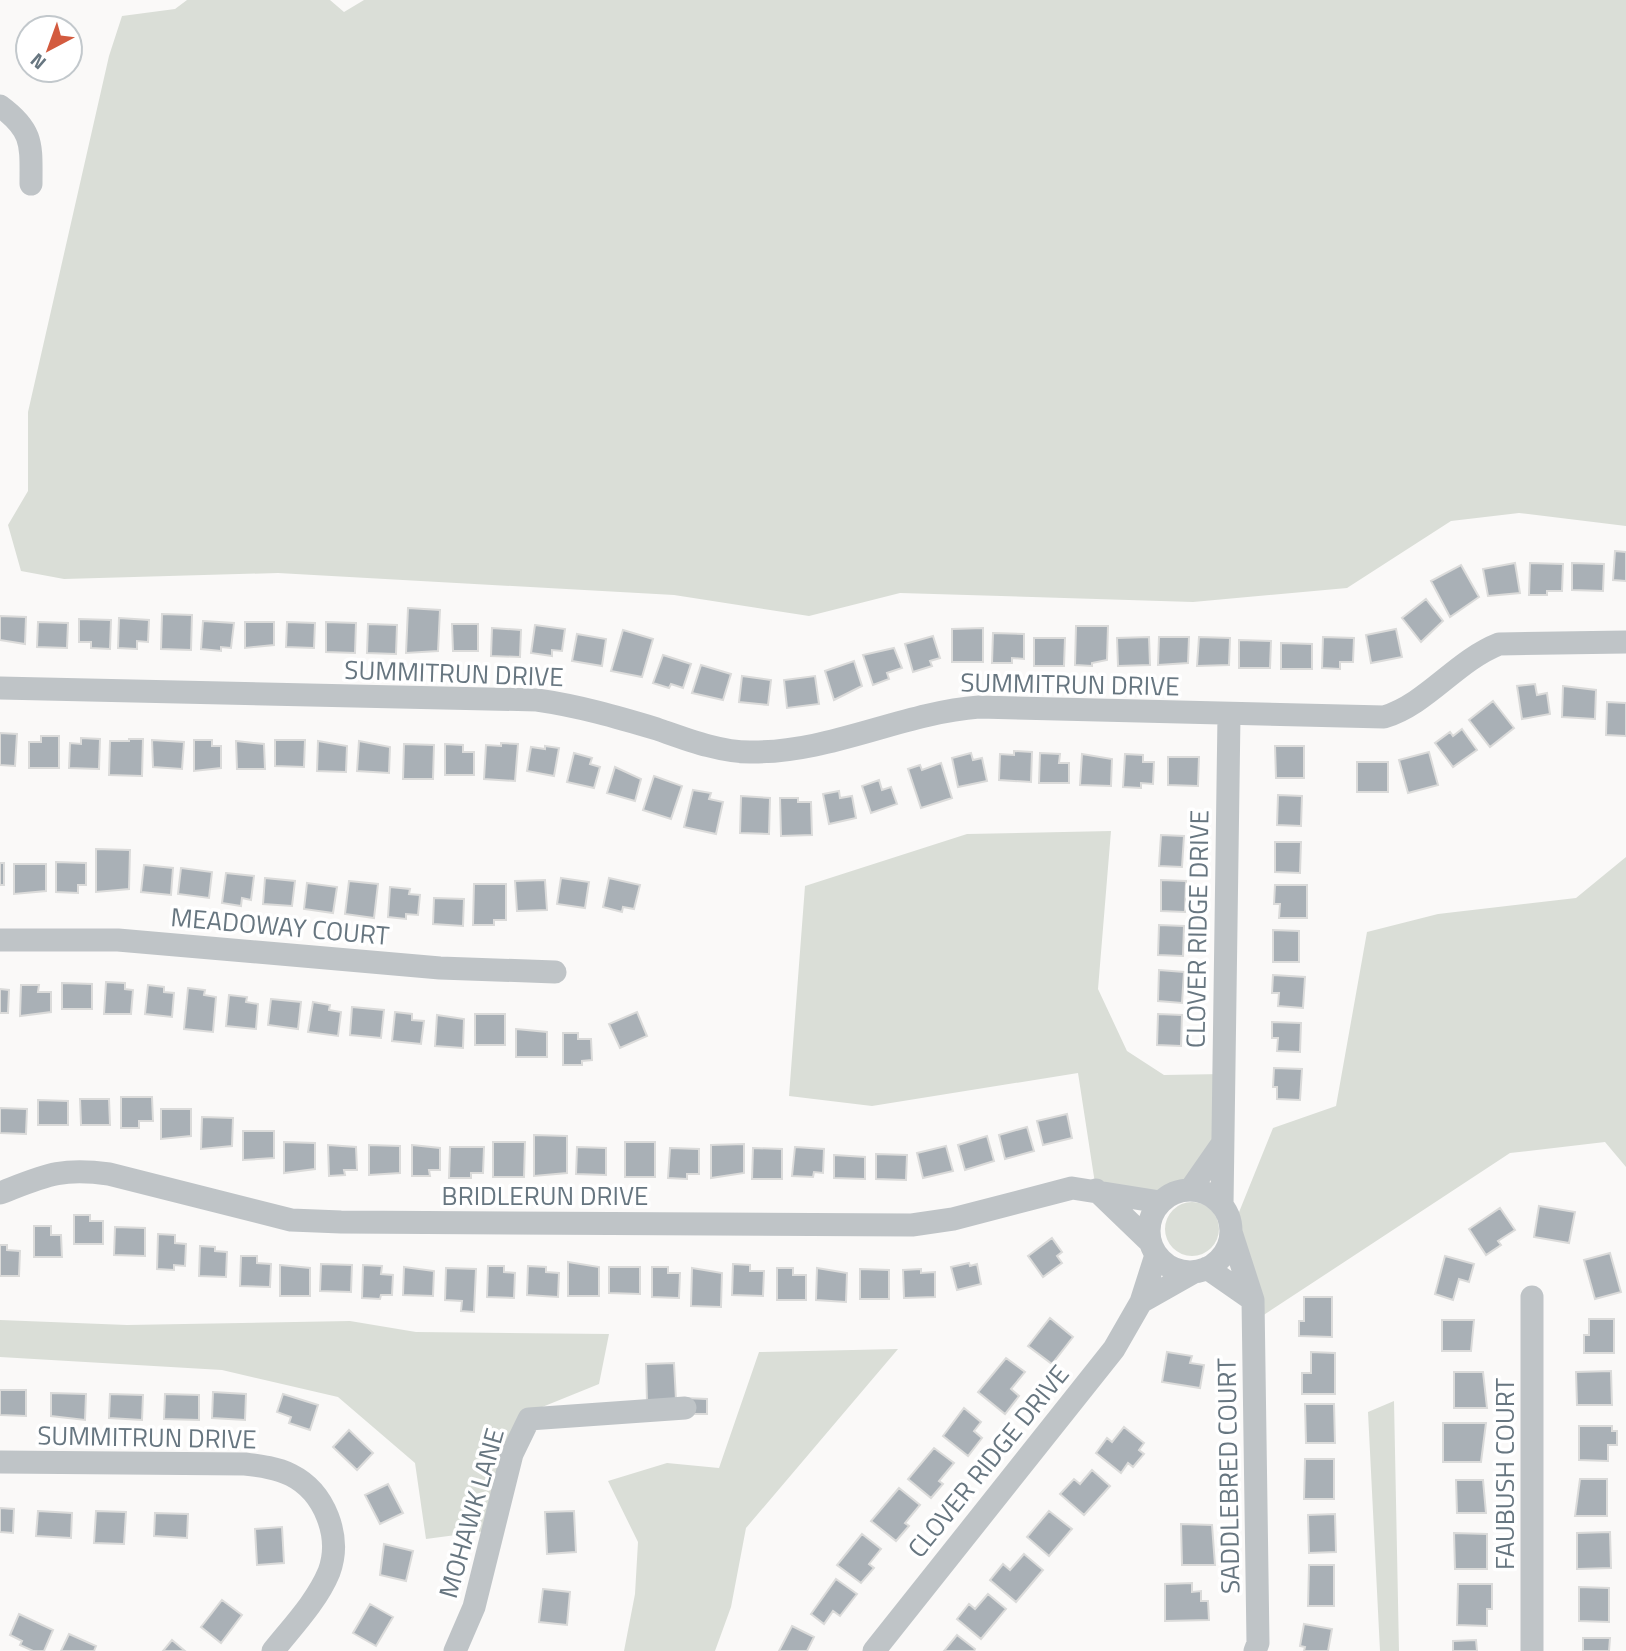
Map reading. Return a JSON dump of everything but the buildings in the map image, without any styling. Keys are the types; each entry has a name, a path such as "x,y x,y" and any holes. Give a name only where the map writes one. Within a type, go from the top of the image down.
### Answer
{"street":[{"path":"0,106 21,121 31,141 31,184"},
{"name":"SUMMITRUN DRIVE","path":"0,688 537,700 601,712 698,742 746,752 814,748 948,709 979,707 1384,717 1414,703 1480,651 1499,644 1626,642"},
{"name":"CLOVER RIDGE DRIVE","path":"1228,715 1222,1205 1229,1218 1231,1232"},
{"name":"MEADOWAY COURT","path":"0,940 118,940 440,968 555,972"},
{"path":"1190,1190 1222,1144"},
{"name":"BRIDLERUN DRIVE","path":"0,1194 56,1171 80,1170 134,1180 290,1220 912,1225 953,1219 1072,1188 1160,1202"},
{"path":"1096,1190 1166,1265 1201,1270 1253,1300"},
{"path":"1160,1202 1176,1192 1190,1190 1204,1192 1222,1205"},
{"name":"CLOVER RIDGE DRIVE","path":"874,1651 1114,1349 1141,1302 1153,1249 1148,1228 1152,1214 1160,1202"},
{"path":"1141,1302 1221,1259 1231,1232"},
{"name":"SADDLEBRED COURT","path":"1231,1232 1253,1300 1258,1643 1255,1651"},
{"name":"FAUBUSH COURT","path":"1532,1297 1532,1651"},
{"name":"MOHAWK LANE","path":"455,1651 474,1607 512,1454 529,1419 685,1408"},
{"name":"SUMMITRUN DRIVE","path":"0,1462 245,1464 275,1468 304,1483 327,1513 334,1549 330,1570 320,1590 274,1651"}],"shaded area":[{"path":"187,0 330,0 344,12 364,0 1626,0 1626,526 1519,513 1451,521 1347,588 1193,602 900,593 809,616 674,595 278,573 64,579 21,571 8,525 28,491 28,412 109,56 122,16 175,9"},
{"path":"1111,831 1098,989 1127,1051 1164,1075 1223,1074 1222,1144 1190,1190 1176,1192 1160,1202 1096,1190 1078,1073 872,1106 789,1096 805,886 967,834"},
{"path":"1626,857 1626,1167 1605,1142 1510,1153 1253,1322 1231,1232 1273,1128 1336,1106 1367,932 1438,914 1576,898"},
{"path":"1192,1202 1211,1210 1219,1229 1211,1248 1192,1256 1173,1248 1165,1229 1173,1210"},
{"path":"0,1320 127,1325 350,1321 416,1332 609,1334 599,1384 520,1416 486,1531 426,1539 415,1463 338,1397 222,1370 0,1357"},
{"path":"898,1349 746,1528 731,1607 715,1651 624,1651 635,1594 638,1542 608,1481 667,1463 719,1468 759,1352"},
{"path":"1394,1401 1399,1651 1380,1651 1368,1412"}]}
